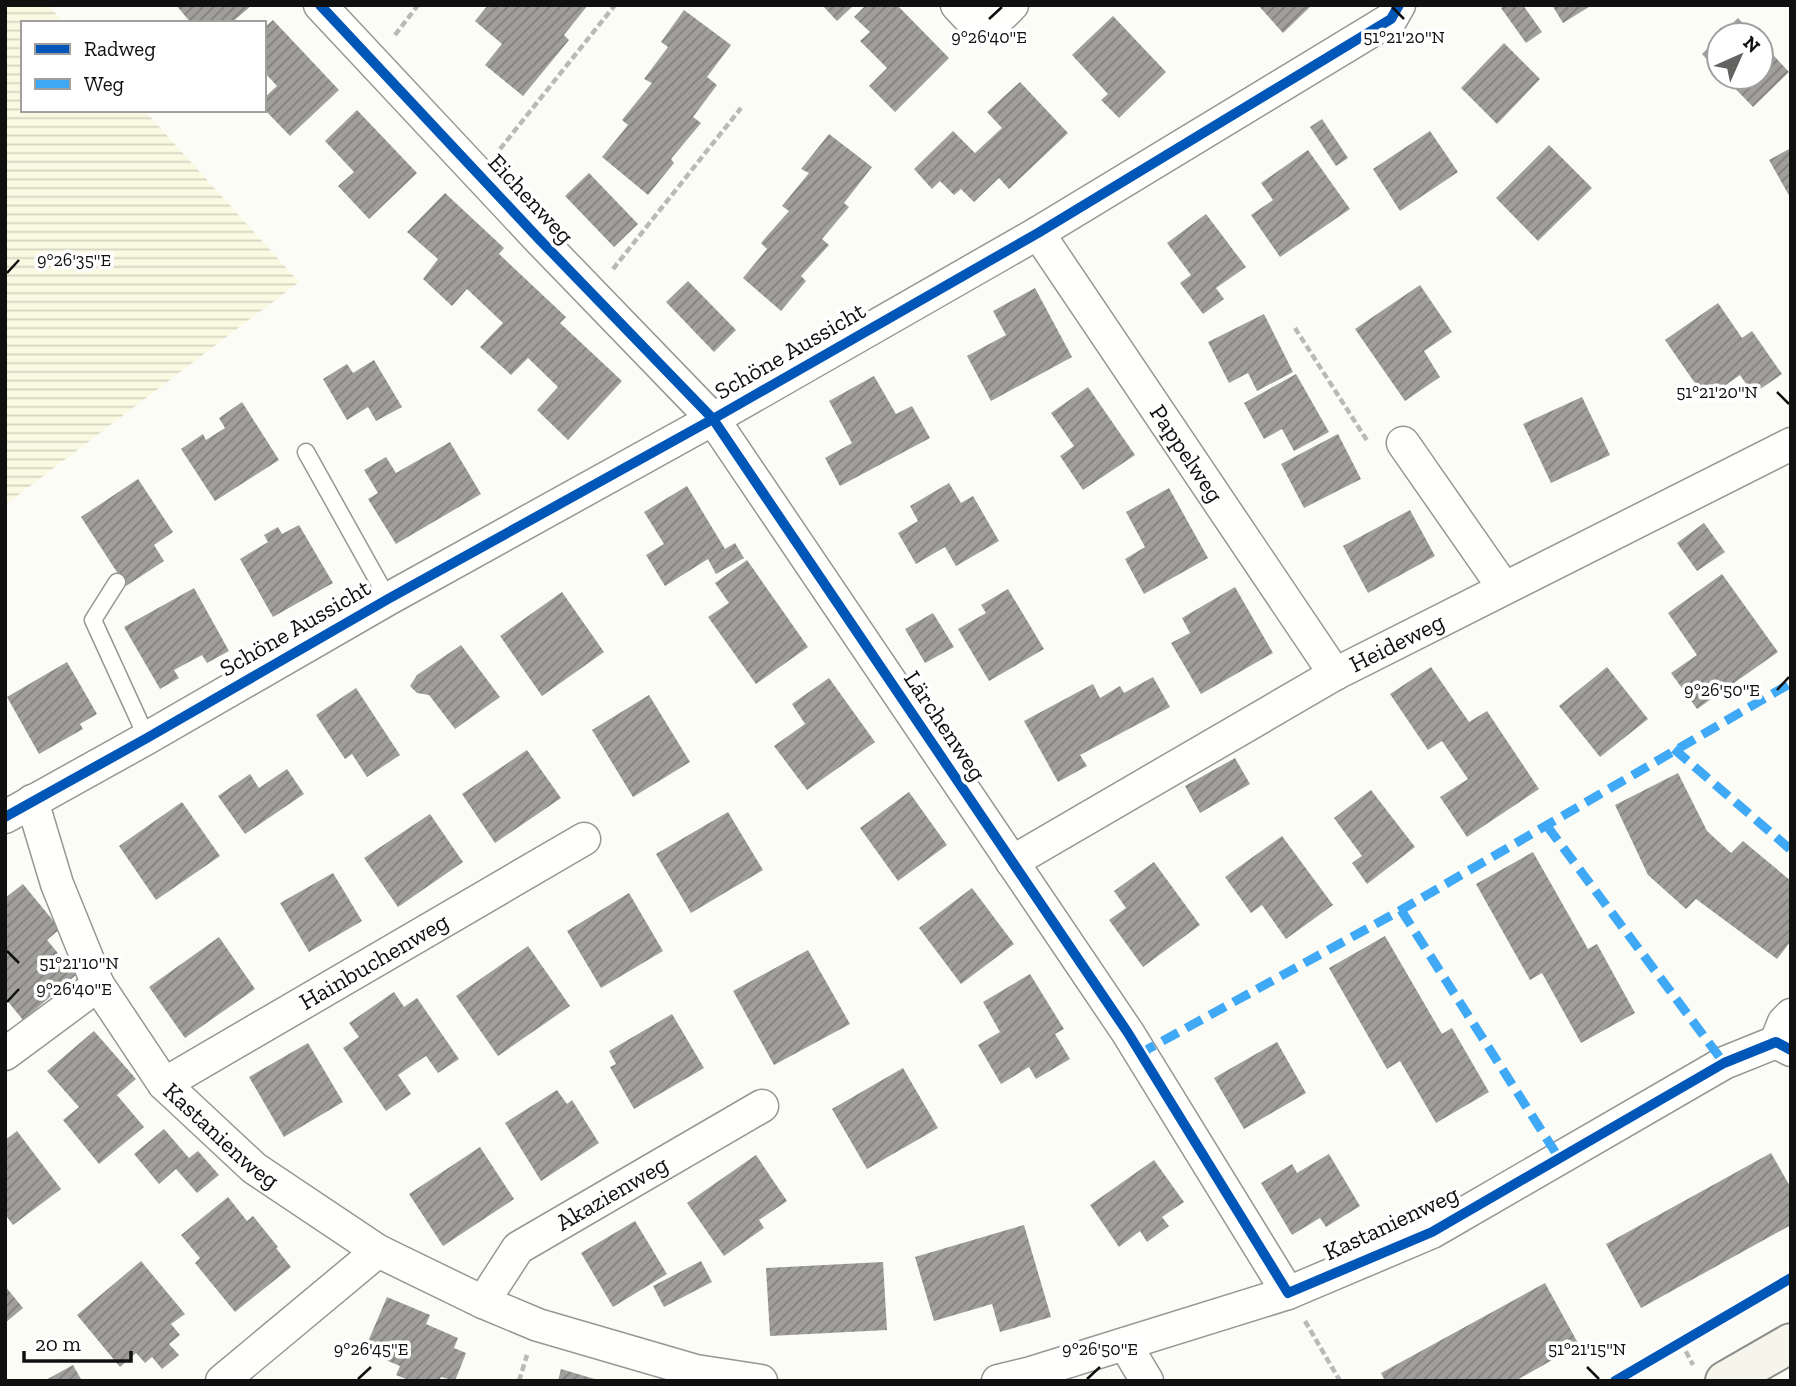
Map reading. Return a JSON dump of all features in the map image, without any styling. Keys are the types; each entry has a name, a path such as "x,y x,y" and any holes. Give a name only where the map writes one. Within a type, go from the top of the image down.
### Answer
{"main road":[{"path":"1725,1381 1791,1343"}],"street":[{"name":"Eichenweg","path":"320,5 713,419"},
{"path":"957,5 971,20 1001,16 1012,5"},
{"name":"Schöne Aussicht","path":"18,809 713,419 1038,233 1391,19 1399,5"},
{"name":"Pappelweg","path":"1038,233 1335,674"},
{"name":"Lärchenweg","path":"713,419 1128,1033 1288,1293"},
{"path":"1404,443 1504,588"},
{"name":"Heideweg","path":"1012,862 1335,674 1791,444"},
{"name":"Kastanienweg","path":"18,809 57,884 98,985 164,1084 254,1168 378,1251 483,1303 538,1325 695,1376 761,1381"},
{"name":"Hainbuchenweg","path":"164,1084 584,839"},
{"path":"5,1054 98,985"},
{"name":"Kastanienweg","path":"998,1381 1288,1293 1432,1232 1724,1063 1783,1046 1784,1023 1791,1015"},
{"name":"Akazienweg","path":"483,1303 519,1248 762,1106"},
{"path":"222,1381 378,1251"},
{"path":"1125,1344 1147,1381"}],"lane":[{"path":"306,452 388,599"},
{"path":"117,582 93,620 148,738"}],"path":[{"path":"479,175 615,5"},
{"path":"593,294 741,108"},
{"path":"1295,328 1371,446 1384,454 1404,443"},
{"path":"1615,1381 1791,1278"},
{"path":"1288,1293 1340,1381"}],"green space":[{"path":"5,5 48,5 62,21 21,21 21,112 146,112 299,282 5,505"}],"building":[{"path":"176,5 252,5 233,21 189,21"},
{"path":"488,5 588,5 564,35 569,40 523,96 485,65 502,44 475,21"},
{"path":"822,5 854,5 837,21"},
{"path":"866,5 897,5 949,58 895,112 869,86 887,68 860,41 870,32 854,17"},
{"path":"1258,5 1312,5 1283,33"},
{"path":"1505,5 1523,5 1542,32 1526,43 1501,8"},
{"path":"1552,5 1592,5 1563,23"},
{"path":"684,10 731,45 707,77 717,85 693,117 701,123 671,159 674,163 648,195 602,157 628,125 622,120 652,83 644,79 668,47 661,42"},
{"path":"1113,16 1166,72 1119,118 1101,100 1108,94 1072,55"},
{"path":"273,20 339,90 290,136 266,111 266,96 277,86 266,74 266,26"},
{"path":"1504,43 1540,79 1497,124 1461,88"},
{"path":"1775,57 1789,72 1775,86"},
{"path":"1020,82 1068,133 1009,189 999,178 974,202 961,189 954,195 940,181 932,189 914,169 953,131 975,153 1002,128 987,112"},
{"path":"1738,91 1769,91 1753,107"},
{"path":"357,110 417,173 369,219 338,186 354,172 325,141"},
{"path":"1322,119 1348,158 1336,166 1310,127"},
{"path":"1430,131 1458,172 1400,211 1373,169"},
{"path":"829,134 872,167 844,203 849,207 822,239 829,245 801,276 806,281 781,311 743,278 767,249 761,243 789,211 782,206 809,173 801,169"},
{"path":"1549,145 1592,188 1538,241 1496,198"},
{"path":"1791,148 1791,199 1769,160"},
{"path":"1308,150 1350,209 1280,257 1251,215 1273,200 1261,183"},
{"path":"589,173 638,224 614,247 565,196"},
{"path":"445,193 504,248 499,254 566,317 560,323 622,381 568,440 537,410 558,387 528,358 511,375 480,347 503,323 467,289 452,306 423,279 438,259 407,232"},
{"path":"1206,214 1246,267 1216,288 1224,299 1203,314 1180,283 1191,275 1167,243"},
{"path":"688,281 736,330 714,352 666,302"},
{"path":"1420,285 1452,332 1424,351 1440,377 1405,401 1355,329"},
{"path":"1035,288 1072,357 991,401 967,356 1006,335 993,311"},
{"path":"1718,303 1742,338 1752,331 1782,374 1753,394 1740,375 1706,399 1665,340"},
{"path":"1264,314 1293,372 1257,391 1248,373 1229,383 1208,342"},
{"path":"374,360 402,407 376,421 368,407 347,420 323,379 347,364 353,373"},
{"path":"1296,374 1329,432 1294,451 1282,429 1264,439 1244,403"},
{"path":"874,376 896,414 912,406 930,438 840,486 825,458 852,443 829,401"},
{"path":"1088,387 1135,455 1083,490 1060,456 1074,446 1051,413"},
{"path":"1582,397 1610,455 1551,483 1523,424"},
{"path":"242,402 279,460 215,501 181,449 203,434 206,440 225,428 219,418"},
{"path":"1338,434 1361,479 1304,508 1281,464"},
{"path":"450,442 481,494 396,544 368,499 378,493 364,470 386,457 396,473"},
{"path":"138,479 173,532 154,545 164,561 126,586 81,517"},
{"path":"949,483 961,503 973,496 999,541 956,566 945,547 916,564 898,533 918,521 910,506"},
{"path":"687,486 725,549 735,543 744,558 716,574 708,559 665,586 646,555 664,544 644,512"},
{"path":"1169,488 1208,558 1144,594 1125,559 1145,547 1126,512"},
{"path":"1410,510 1435,556 1368,593 1343,546"},
{"path":"1704,523 1725,552 1697,571 1677,543"},
{"path":"299,525 333,583 273,617 240,559 268,542 264,535 278,527 282,534"},
{"path":"747,560 808,647 756,684 708,617 729,603 715,583"},
{"path":"1722,574 1778,652 1697,709 1671,673 1697,655 1668,613"},
{"path":"1235,587 1273,653 1201,694 1171,643 1190,633 1182,618"},
{"path":"194,588 229,651 207,663 202,655 174,670 179,678 160,689 124,627"},
{"path":"1008,589 1044,649 989,681 958,629 986,613 981,605"},
{"path":"562,592 604,652 542,696 500,636"},
{"path":"933,613 954,647 925,663 905,629"},
{"path":"461,645 500,697 455,729 429,695 417,693 410,686 417,675"},
{"path":"67,662 97,714 80,724 83,729 39,754 7,697"},
{"path":"1431,667 1469,722 1487,711 1539,789 1467,837 1440,797 1468,779 1442,741 1428,750 1390,694"},
{"path":"1607,667 1648,719 1600,757 1559,706"},
{"path":"1153,677 1170,707 1080,755 1087,766 1058,782 1024,721 1093,684 1100,698 1120,686 1124,693"},
{"path":"829,678 875,742 807,790 774,746 805,724 792,704"},
{"path":"356,688 400,755 367,777 352,754 345,759 316,715"},
{"path":"649,695 690,762 633,797 592,730"},
{"path":"527,750 561,798 495,843 462,794"},
{"path":"1235,758 1250,784 1200,813 1185,786"},
{"path":"287,769 304,794 245,834 218,796 250,774 259,788"},
{"path":"1678,773 1707,831 1731,853 1743,841 1791,881 1791,941 1777,959 1696,899 1686,909 1648,875 1615,805"},
{"path":"1371,790 1415,847 1367,884 1352,863 1362,856 1334,818"},
{"path":"909,792 947,845 898,881 860,828"},
{"path":"182,802 220,856 156,900 119,846"},
{"path":"728,812 763,870 691,913 656,854"},
{"path":"430,814 463,862 398,907 364,858"},
{"path":"1282,836 1333,905 1286,939 1262,905 1251,913 1225,877"},
{"path":"1533,852 1588,949 1597,944 1635,1013 1581,1043 1542,973 1530,980 1476,884"},
{"path":"1154,862 1200,925 1143,967 1109,920 1126,908 1114,891"},
{"path":"333,873 362,921 309,952 280,903"},
{"path":"23,884 60,929 47,940 76,975 23,1020 5,998 5,898"},
{"path":"972,888 1014,944 961,984 919,928"},
{"path":"629,893 663,951 601,988 567,931"},
{"path":"1385,936 1442,1034 1452,1028 1489,1092 1436,1123 1400,1061 1387,1069 1329,968"},
{"path":"219,937 255,989 185,1038 149,987"},
{"path":"528,946 570,1006 498,1056 456,996"},
{"path":"808,950 850,1024 774,1065 733,991"},
{"path":"1030,974 1064,1029 1055,1034 1070,1059 1036,1079 1029,1067 1001,1084 978,1045 1000,1032 983,1002"},
{"path":"394,992 404,1007 417,998 459,1059 438,1073 426,1056 398,1075 411,1094 386,1111 343,1048 359,1037 349,1023"},
{"path":"672,1014 704,1068 634,1109 610,1067 616,1064 609,1051"},
{"path":"94,1031 136,1079 117,1095 144,1127 99,1164 63,1120 79,1107 47,1071"},
{"path":"1277,1042 1306,1093 1244,1129 1214,1078"},
{"path":"308,1043 343,1102 284,1137 249,1077"},
{"path":"903,1068 938,1128 867,1169 832,1109"},
{"path":"557,1090 567,1104 572,1100 599,1143 541,1181 505,1123"},
{"path":"164,1129 189,1158 198,1151 219,1175 197,1193 176,1169 159,1184 134,1154"},
{"path":"17,1131 61,1189 13,1225 5,1214 5,1140"},
{"path":"480,1147 514,1199 443,1246 409,1194"},
{"path":"1771,1153 1791,1188 1791,1225 1641,1308 1606,1244"},
{"path":"1329,1154 1360,1206 1326,1227 1320,1218 1292,1235 1261,1183 1292,1164 1297,1173"},
{"path":"756,1155 787,1201 759,1220 764,1228 724,1256 687,1203"},
{"path":"1154,1160 1184,1202 1162,1217 1169,1226 1147,1242 1140,1231 1119,1247 1090,1205"},
{"path":"228,1197 247,1221 253,1216 291,1267 235,1312 195,1263 200,1258 181,1235"},
{"path":"635,1221 667,1274 613,1307 581,1253"},
{"path":"1024,1225 1051,1317 1000,1332 992,1304 934,1321 915,1257"},
{"path":"141,1261 185,1314 171,1324 180,1335 169,1344 179,1355 162,1369 152,1357 145,1363 136,1353 120,1367 77,1315"},
{"path":"701,1261 712,1282 664,1307 653,1286"},
{"path":"883,1262 887,1330 770,1336 766,1268"},
{"path":"1545,1283 1579,1345 1515,1381 1385,1381 1381,1373"},
{"path":"5,1286 23,1308 5,1323"},
{"path":"387,1297 430,1315 426,1324 458,1338 454,1348 466,1353 455,1381 441,1377 439,1381 411,1381 396,1375 400,1366 364,1351"},
{"path":"73,1365 82,1381 44,1381"},
{"path":"561,1369 598,1380 598,1381 558,1381"}],"marked path":[{"path":"1141,1057 1148,1049 1401,910 1791,683"},
{"path":"1674,749 1791,850"},
{"path":"1547,826 1724,1063"},
{"path":"1401,910 1559,1158"}],"cycle path":[{"path":"320,5 539,239 713,419 1128,1033 1288,1293 1432,1232 1724,1063 1776,1042 1791,1050"},
{"path":"5,817 1038,233 1391,19 1399,5"},
{"path":"1615,1381 1791,1278"}]}
